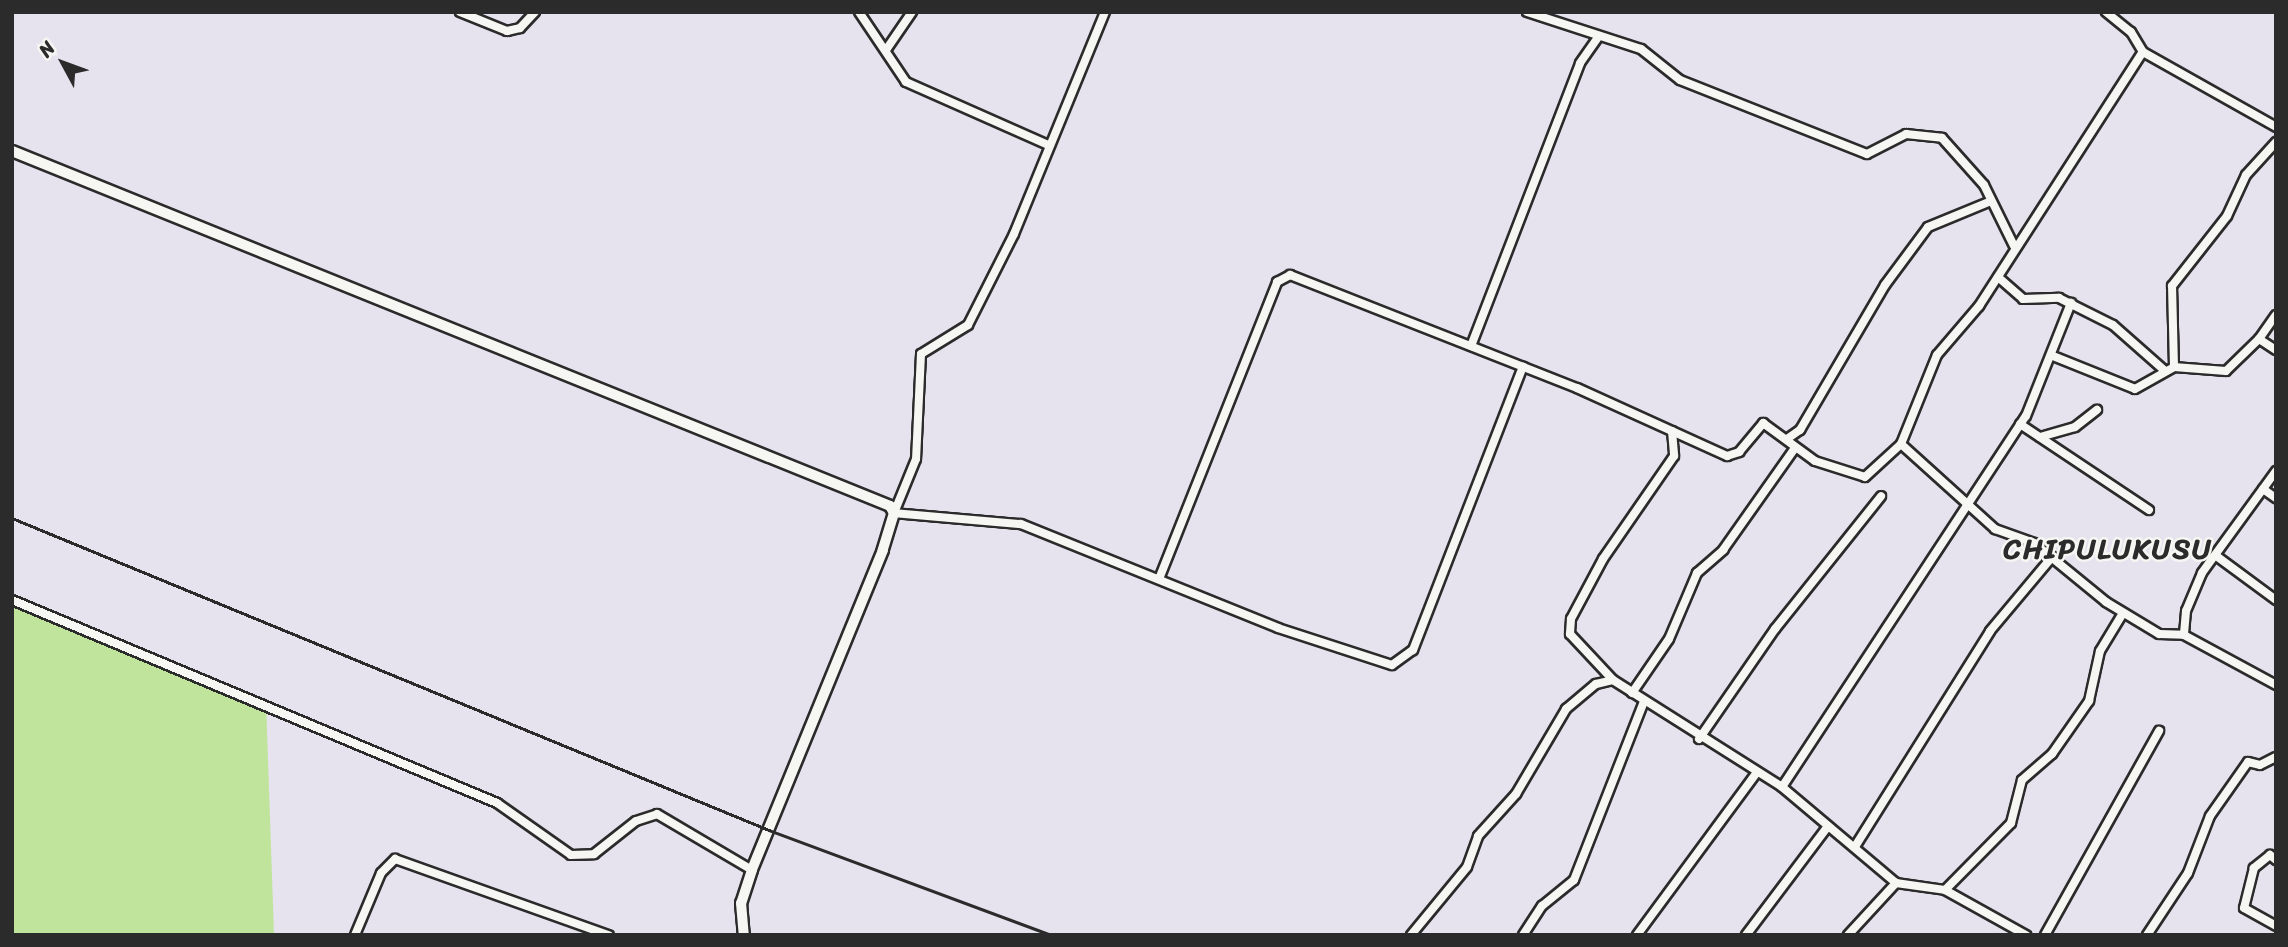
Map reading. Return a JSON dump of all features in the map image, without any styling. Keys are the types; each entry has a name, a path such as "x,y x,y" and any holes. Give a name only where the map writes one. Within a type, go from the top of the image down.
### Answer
{"street":[{"path":"460,12 507,31 520,28 535,12"},
{"path":"859,12 906,82 1048,145"},
{"path":"886,50 912,12"},
{"path":"744,935 741,903 752,870 916,459 921,354 968,325 1014,234 1048,145 1105,12"},
{"path":"1527,12 1641,49 1694,86 1867,154 1906,134 1942,138 1991,201 2014,246"},
{"path":"2106,12 2131,32 2143,52 2276,127"},
{"path":"1471,346 1584,51 1599,36"},
{"path":"1158,579 1277,282 1299,275 1672,430 1727,456 1739,452 1763,423 1787,439 1796,449 1860,479 1901,444 1937,355 1998,276 2014,246 2143,52"},
{"path":"2174,366 2172,286 2227,216 2246,174 2276,142"},
{"path":"12,151 869,493 894,513 1002,518 1278,628 1392,665 1403,663 1523,367"},
{"path":"1787,439 1800,429 1928,227 1991,201"},
{"path":"1998,276 2023,299 2071,303 2123,332 2164,370"},
{"path":"1782,787 2020,424 2053,356 2071,303"},
{"path":"2053,356 2135,389 2174,366 2221,374 2259,339 2276,315"},
{"path":"2259,339 2276,350"},
{"path":"2039,437 2075,427 2097,410"},
{"path":"2020,424 2149,510"},
{"path":"1672,430 1674,456 1603,559 1569,626 1614,680 1699,739 1782,787 1826,829 1856,845 1896,883 1945,890 2026,935"},
{"path":"1901,444 1995,529 2023,537 2123,613 2159,634 2185,635 2276,685"},
{"path":"1632,693 1669,639 1697,573 1723,550 1796,449"},
{"path":"2185,635 2192,592 2215,555 2276,471"},
{"path":"2263,488 2276,498"},
{"path":"1699,739 1782,619 1881,496"},
{"path":"2215,555 2276,600"},
{"path":"1856,845 1990,631 2052,557"},
{"path":"12,600 497,803 571,855 594,854 636,821 657,814 752,870"},
{"path":"1945,890 2011,823 2022,780 2052,754 2089,701 2100,651 2123,613"},
{"path":"1411,935 1467,867 1478,836 1516,794 1566,709 1585,691 1614,680"},
{"path":"1522,935 1542,906 1574,880 1644,701"},
{"path":"2045,935 2159,731"},
{"path":"2147,935 2188,873 2210,816 2248,762 2260,765 2276,757"},
{"path":"1637,935 1757,772"},
{"path":"1746,935 1826,829"},
{"path":"2276,860 2270,855 2254,867 2244,908 2276,926"},
{"path":"355,935 381,873 395,859 609,935"},
{"path":"1848,935 1896,883"}],"green space":[{"path":"12,595 266,700 274,935 12,935"}],"railway":[{"path":"12,518 769,830 1051,935"}],"district":[{"name":"CHIPULUKUSU","path":"2108,549"}]}
